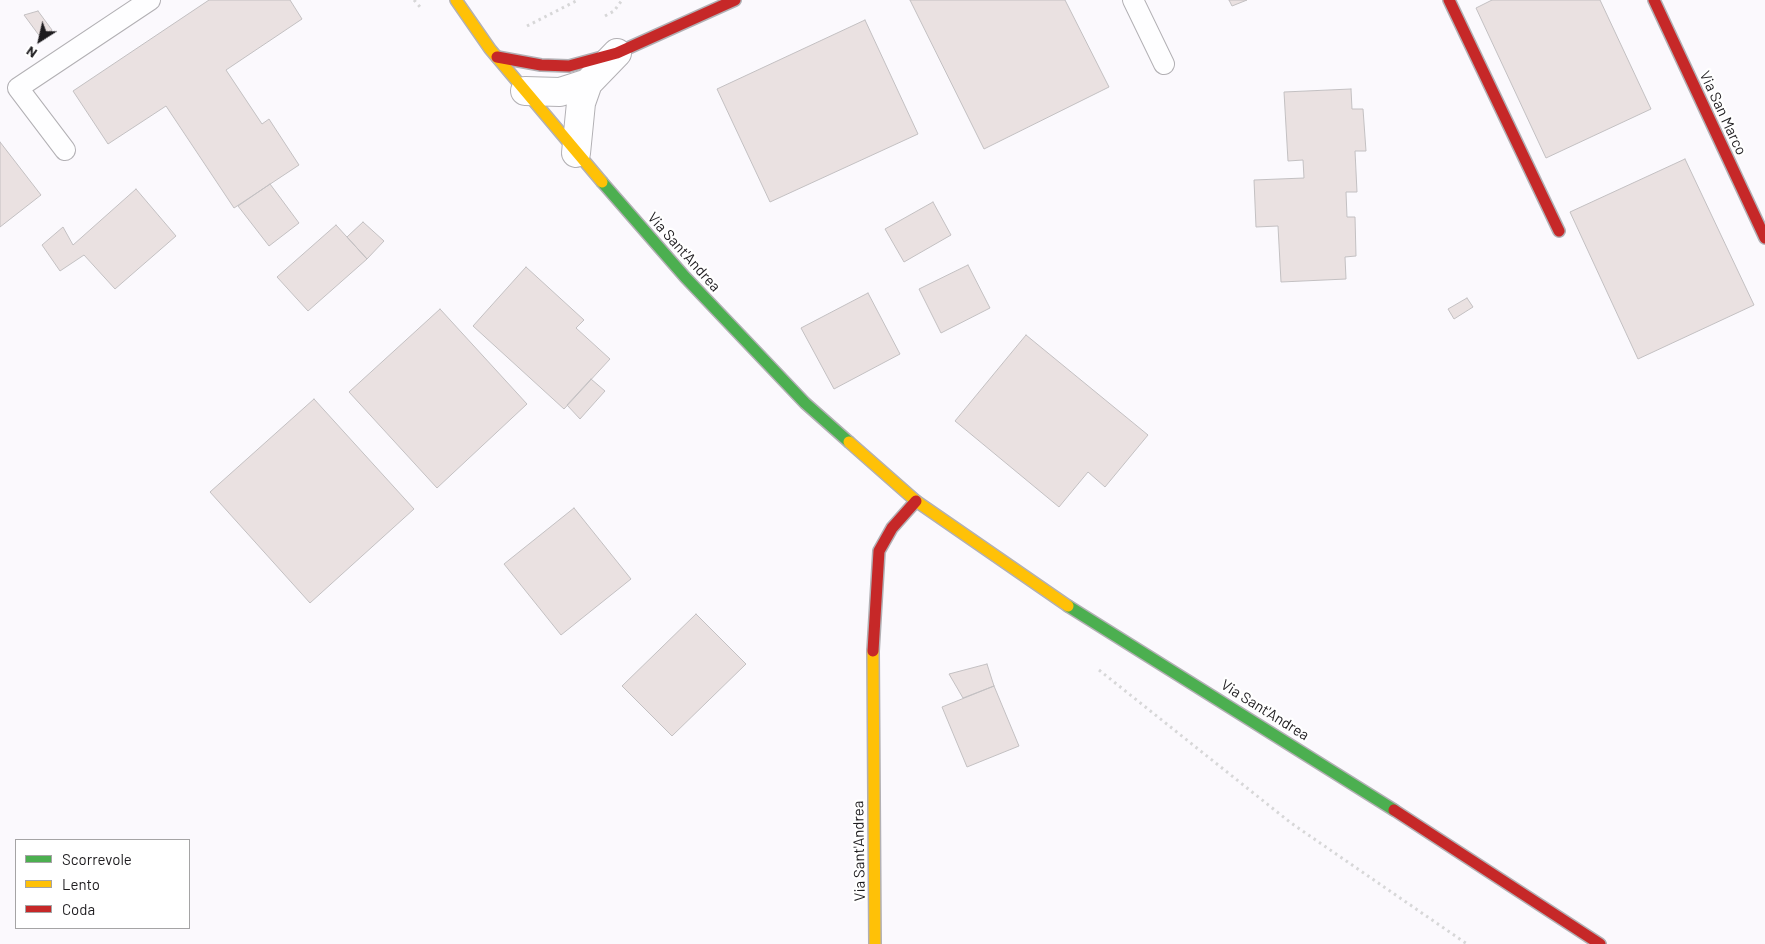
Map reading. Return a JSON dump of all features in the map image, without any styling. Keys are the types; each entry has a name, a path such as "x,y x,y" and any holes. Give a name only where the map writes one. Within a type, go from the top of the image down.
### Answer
{"street":[{"name":"Via Sant'Andrea","path":"456,0 497,57 576,153 685,277 805,403 916,501 1062,602 1390,807 1600,944"},
{"path":"497,57 541,65 569,66 617,53 735,0"},
{"path":"1449,0 1559,231"},
{"name":"Via San Marco","path":"1654,0 1765,238"},
{"path":"576,153 581,103 588,83 617,53"},
{"path":"525,90 560,92 588,83"},
{"name":"Via Sant'Andrea","path":"875,944 872,664 879,551 892,528 916,501"}],"lane":[{"path":"65,150 18,88 150,0"},
{"path":"1133,0 1164,64"}],"path":[{"path":"526,26 578,0"},
{"path":"599,20 614,11 622,0"}],"building":[{"path":"209,0 290,0 302,19 226,70 262,124 269,119 299,165 234,208 166,106 108,144 73,91"},
{"path":"910,0 1065,0 1109,87 984,149"},
{"path":"1229,0 1247,0 1232,6"},
{"path":"1492,0 1600,0 1651,109 1546,158 1476,8"},
{"path":"38,11 52,30 41,38 24,15"},
{"path":"865,20 918,134 770,202 717,89"},
{"path":"1351,89 1352,109 1363,109 1366,151 1355,151 1357,192 1346,192 1347,217 1355,217 1356,256 1345,257 1346,279 1281,282 1278,226 1256,227 1254,180 1304,178 1303,160 1288,161 1284,92"},
{"path":"0,142 41,195 0,227"},
{"path":"1685,159 1754,305 1638,359 1570,212"},
{"path":"270,184 299,223 269,246 238,206"},
{"path":"136,189 176,236 115,289 84,255 60,271 42,245 63,227 73,245"},
{"path":"933,202 951,235 904,262 885,229"},
{"path":"363,222 384,241 367,259 347,237"},
{"path":"336,225 367,259 308,311 277,277"},
{"path":"968,265 990,308 941,333 919,289"},
{"path":"526,267 584,320 576,328 610,359 564,409 473,326"},
{"path":"868,293 900,354 834,389 801,328"},
{"path":"1467,298 1473,307 1454,319 1448,309"},
{"path":"440,309 527,404 437,488 349,392"},
{"path":"1026,335 1148,435 1105,487 1088,472 1059,507 955,421"},
{"path":"591,379 605,391 580,419 567,405"},
{"path":"314,399 414,509 310,603 210,492"},
{"path":"574,508 631,579 561,635 504,564"},
{"path":"696,614 746,664 672,736 622,686"},
{"path":"987,664 994,686 963,698 949,674"},
{"path":"994,686 1019,746 967,767 942,707"}],"traffic: fast":[{"path":"602,182 685,277 805,403 849,442"},
{"path":"1068,606 1394,810"}],"traffic: slow":[{"path":"456,0 490,49 602,182"},
{"path":"849,442 916,501 1068,606"},
{"path":"873,651 875,944"}],"traffic: jam":[{"path":"497,57 541,65 569,66 617,53 735,0"},
{"path":"1449,0 1559,231"},
{"path":"1654,0 1765,238"},
{"path":"873,651 879,551 892,528 916,501"},
{"path":"1394,810 1600,944"}]}
